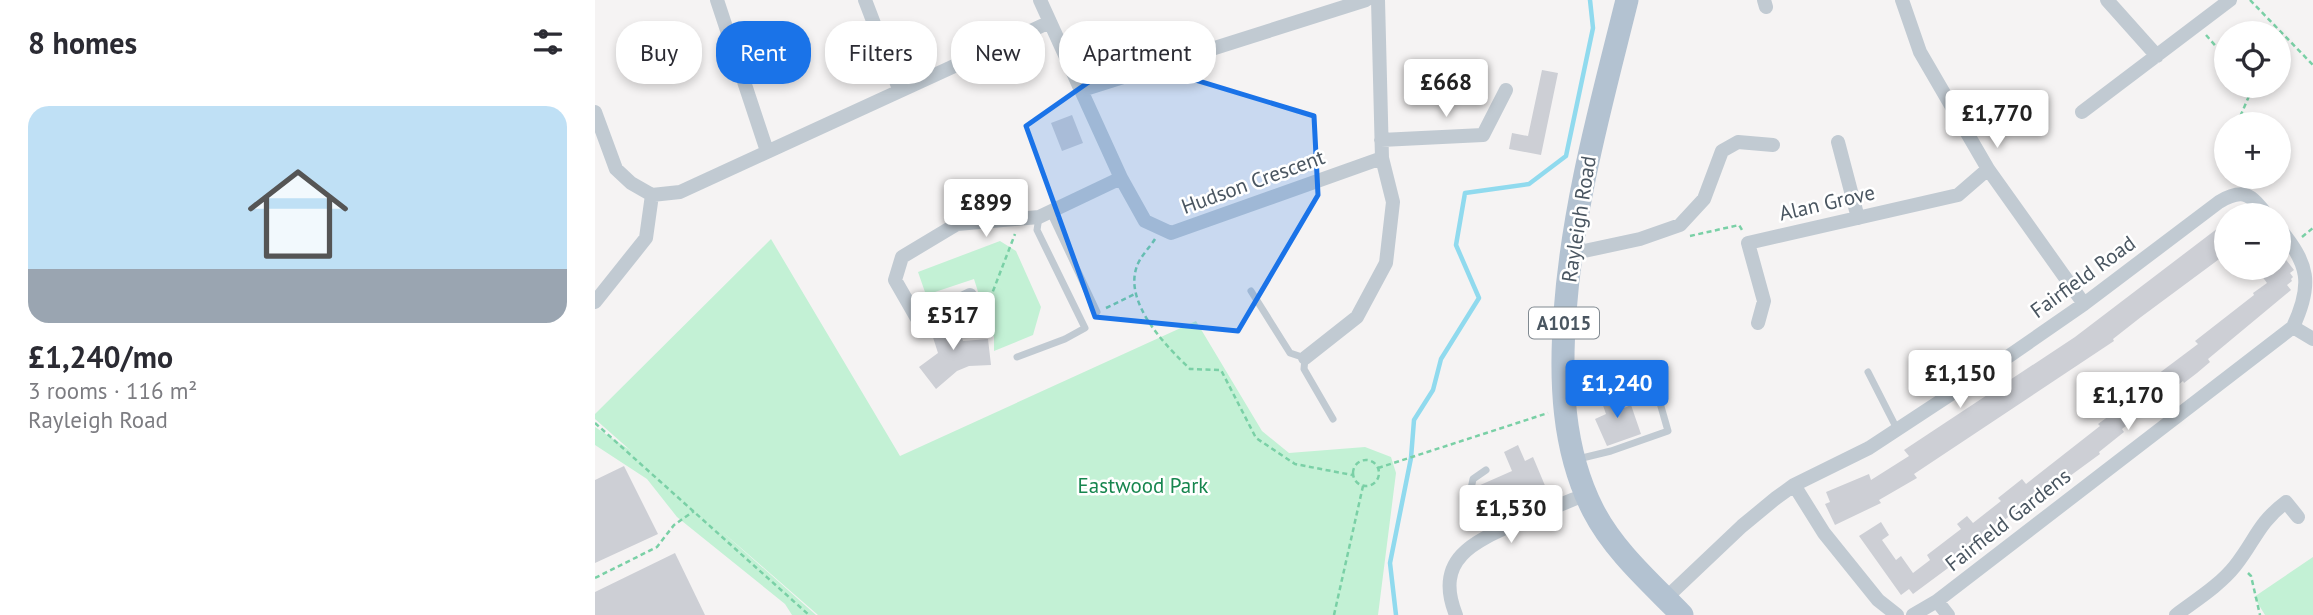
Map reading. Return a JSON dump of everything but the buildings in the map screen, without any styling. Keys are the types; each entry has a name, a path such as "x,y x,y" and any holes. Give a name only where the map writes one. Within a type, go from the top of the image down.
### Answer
{"main road":[{"name":"Rayleigh Road","path":"1627,0 1583,180 1570,254 1562,355 1565,408 1574,460 1585,495 1602,526 1616,546 1682,615"}],"street":[{"path":"717,0 767,150"},
{"path":"865,0 899,89"},
{"name":"Hudson Crescent","path":"1040,0 1121,178 1145,221 1162,229 1171,233 1382,158"},
{"path":"1082,90 1366,0"},
{"path":"1305,358 1356,317 1387,263 1393,202 1382,158 1378,0"},
{"path":"1902,0 1920,52 1988,169 2084,304"},
{"path":"2107,0 2157,55"},
{"path":"2082,112 2230,0"},
{"path":"595,112 617,169 631,183 652,195 680,192 899,89 1050,22"},
{"path":"1381,140 1483,135 1506,90"},
{"path":"1570,254 1640,240 1680,225 1704,198 1722,151 1738,142 1773,145"},
{"path":"1838,142 1858,218"},
{"name":"Alan Grove","path":"1758,323 1764,301 1748,243 1958,195 1988,169"},
{"path":"970,295 918,320 895,280 902,257 957,224 1045,215 1121,178"},
{"name":"Fairfield Road","path":"2218,203 2240,193 2249,195 2257,203"},
{"path":"595,302 646,238 652,195"},
{"name":"Fairfield Road","path":"1666,598 1758,512 1794,485 1844,462 1897,430 2084,304 2214,206"},
{"name":"Fairfield Gardens","path":"1913,615 1937,600 2293,327 2303,311 2310,285 2308,273 2291,245"},
{"path":"2293,327 2313,340"},
{"path":"1794,485 1825,533 1878,600 1897,615"},
{"path":"1455,615 1450,597 1453,568 1469,546 1491,534 1585,495"},
{"path":"2176,615 2229,573 2259,528 2276,509 2286,502 2298,517"},
{"path":"1937,600 1948,615"}],"lane":[{"path":"1045,215 1097,312"},
{"path":"1017,357 1065,339 1085,328 1037,230 1045,215"},
{"path":"1251,291 1290,353 1305,358 1304,369 1333,419"},
{"path":"1868,372 1897,430"},
{"path":"1574,460 1611,451 1668,431 1660,403"},
{"path":"1486,470 1473,479 1471,489 1491,534"}],"path":[{"path":"2250,0 2313,65"},
{"path":"2197,25 2214,44"},
{"path":"953,303 965,328 978,330 1021,219"},
{"path":"1162,229 1136,267 1135,294 1160,340 1190,369 1221,370 1256,438 1295,464 1352,475"},
{"path":"1378,468 1565,408"},
{"path":"595,423 809,615"},
{"path":"1360,460 1373,461 1378,468 1376,482 1363,486 1356,482 1352,475 1354,466 1360,460"},
{"path":"1334,615 1363,486"},
{"path":"595,578 657,547 674,525 694,511"},
{"path":"2238,563 2251,576 2260,615"}],"highlighted area":[{"path":"1123,58 1314,116 1318,195 1238,331 1095,317 1026,126"}],"green space":[{"name":"Eastwood Park","path":"771,239 900,456 1196,321 1262,431 1289,453 1365,447 1391,457 1396,473 1378,615 818,615 719,529 816,615 792,615 785,604 677,517 647,479 595,445 595,427 630,450 595,419 595,414"},
{"path":"1000,241 1016,251 1041,307 1033,335 994,351 994,336 981,337 969,315 980,298 974,279 926,295 918,272"},
{"path":"2313,557 2313,615 2265,615 2254,597"}],"waterway":[{"path":"1396,615 1390,563 1411,458 1414,420 1433,390 1441,359 1479,298 1456,245 1465,193 1529,184 1566,156 1593,28 1590,0"}]}
